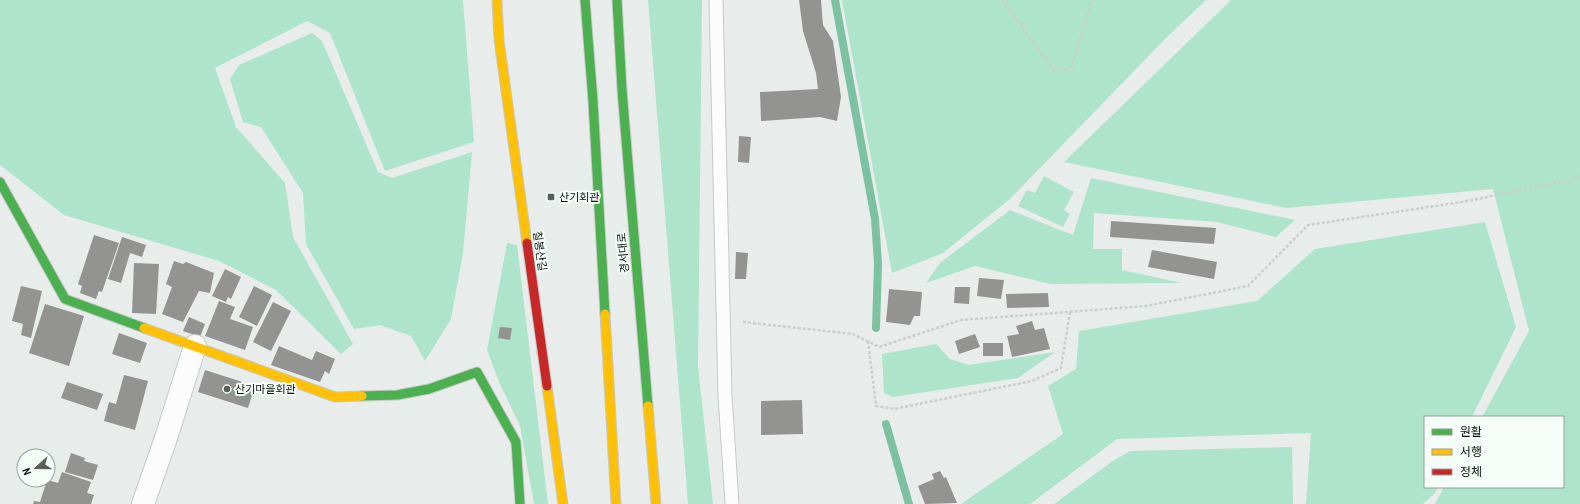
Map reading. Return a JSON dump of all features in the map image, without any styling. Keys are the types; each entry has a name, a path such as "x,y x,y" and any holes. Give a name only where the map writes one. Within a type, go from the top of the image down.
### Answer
{"street":[{"name":"칠봉산길","path":"496,0 499,40 563,504"},
{"name":"경서대로","path":"585,0 594,101 616,504"},
{"name":"경서대로","path":"617,0 622,90 656,504"},
{"path":"0,182 2,183 32,242 65,299 335,397 397,395 429,389 477,372 516,442 520,504"},
{"path":"143,504 166,438 195,346"}],"lane":[{"path":"716,0 725,396 732,504"}],"path":[{"path":"1002,0 1054,70 1071,69 1092,0"},
{"path":"723,320 853,334 879,346 961,320 1146,306 1248,286 1308,225 1462,202 1572,180 1580,176"},
{"path":"868,341 876,406 894,409 1032,381 1061,368 1070,312"}],"green space":[{"path":"0,0 463,0 474,142 385,171 330,33 307,21 215,68 236,127 285,183 293,237 353,344 341,354 276,290 219,261 64,215 0,165"},
{"path":"648,0 702,0 698,366 713,504 688,504"},
{"path":"842,0 1206,0 1167,37 1011,198 943,253 892,273"},
{"path":"1231,0 1580,0 1580,504 1435,504 1443,488 1564,488 1564,416 1483,416 1529,331 1493,189 1286,208 1064,162"},
{"path":"312,33 322,41 378,172 392,178 472,152 463,253 451,319 425,361 411,336 380,325 354,329 306,244 303,193 261,127 243,122 230,79 239,65"},
{"path":"1044,176 1074,192 1064,210 1070,214 1063,227 1018,206 1027,190 1035,193"},
{"path":"1091,178 1295,220 1276,237 1217,222 1094,213 1093,249 1122,249 1122,270 1182,283 1051,284 975,266 926,283 940,263 1010,210 1073,235"},
{"path":"1485,222 1516,327 1472,416 1424,416 1424,488 1438,488 1435,493 1423,504 1306,504 1311,433 1117,439 1030,504 961,504 1063,434 1048,386 1076,369 1079,331 1257,301 1315,249"},
{"path":"507,243 517,245 548,504 534,504 520,426 499,382 487,350"},
{"path":"936,344 950,359 969,365 1055,352 1018,378 893,397 884,393 882,354"},
{"path":"1292,447 1293,504 1054,504 1113,461 1130,451"}],"building":[{"path":"799,0 821,0 823,25 833,41 841,97 837,121 820,117 761,121 760,92 818,89 816,73 803,31"},
{"path":"739,136 751,137 749,163 738,162"},
{"path":"1111,221 1216,228 1214,244 1110,237"},
{"path":"94,235 119,243 102,292 99,291 96,299 80,293 82,286 78,284"},
{"path":"122,237 146,245 142,257 130,253 121,283 108,279"},
{"path":"1152,250 1217,262 1214,279 1148,267"},
{"path":"736,252 748,253 746,279 735,279"},
{"path":"174,261 183,264 186,262 214,273 210,293 199,291 183,322 162,314 172,287 166,284"},
{"path":"134,263 159,264 156,314 132,313"},
{"path":"225,269 241,277 231,299 228,297 226,302 212,296"},
{"path":"979,278 1004,280 1001,299 977,296"},
{"path":"21,286 42,291 31,338 21,335 23,324 12,321"},
{"path":"254,286 272,295 257,326 239,317"},
{"path":"955,287 970,287 969,304 954,303"},
{"path":"889,289 922,292 920,316 914,316 910,325 886,322"},
{"path":"1048,293 1049,307 1007,308 1006,294"},
{"path":"219,301 235,307 230,319 253,327 245,350 205,336"},
{"path":"273,302 291,311 271,351 253,342"},
{"path":"45,304 84,316 69,366 29,353"},
{"path":"189,317 205,324 200,337 183,331"},
{"path":"1032,321 1035,330 1044,328 1050,349 1012,357 1007,336 1019,334 1016,326"},
{"path":"500,327 512,328 510,340 498,338"},
{"path":"119,333 147,343 140,363 112,354"},
{"path":"975,334 980,347 959,354 955,341"},
{"path":"983,343 1003,343 1003,356 983,356"},
{"path":"279,346 312,360 316,351 335,359 329,374 325,371 320,382 271,365"},
{"name":"산기마을회관","path":"205,370 255,386 248,408 198,392"},
{"path":"124,375 148,381 135,430 104,421 109,402 116,404"},
{"path":"67,382 103,394 97,410 61,398"},
{"path":"802,400 803,434 761,435 761,401"},
{"path":"71,453 85,458 84,461 98,465 93,480 65,472"},
{"path":"940,471 944,478 946,477 957,503 925,504 918,486 934,479 932,474"},
{"path":"62,472 91,482 87,493 94,495 91,504 33,504 34,501 40,502 44,488 56,488 56,482 58,483"}],"waterway":[{"path":"835,0 875,219 878,264 876,328"},
{"path":"886,424 909,504"}],"traffic: fast":[{"path":"585,0 593,101 605,314"},
{"path":"617,0 622,90 648,406"},
{"path":"0,182 65,299 144,328"},
{"path":"362,396 397,395 429,389 477,372 516,442 520,504"}],"traffic: slow":[{"path":"497,0 499,40 527,243"},
{"path":"605,314 616,504"},
{"path":"144,328 335,397 362,396"},
{"path":"547,386 563,504"},
{"path":"648,406 656,504"}],"traffic: jam":[{"path":"527,243 547,386"}],"place":[{"name":"산기회관","path":"551,197"},
{"name":"산기마을회관","path":"227,389"}]}
